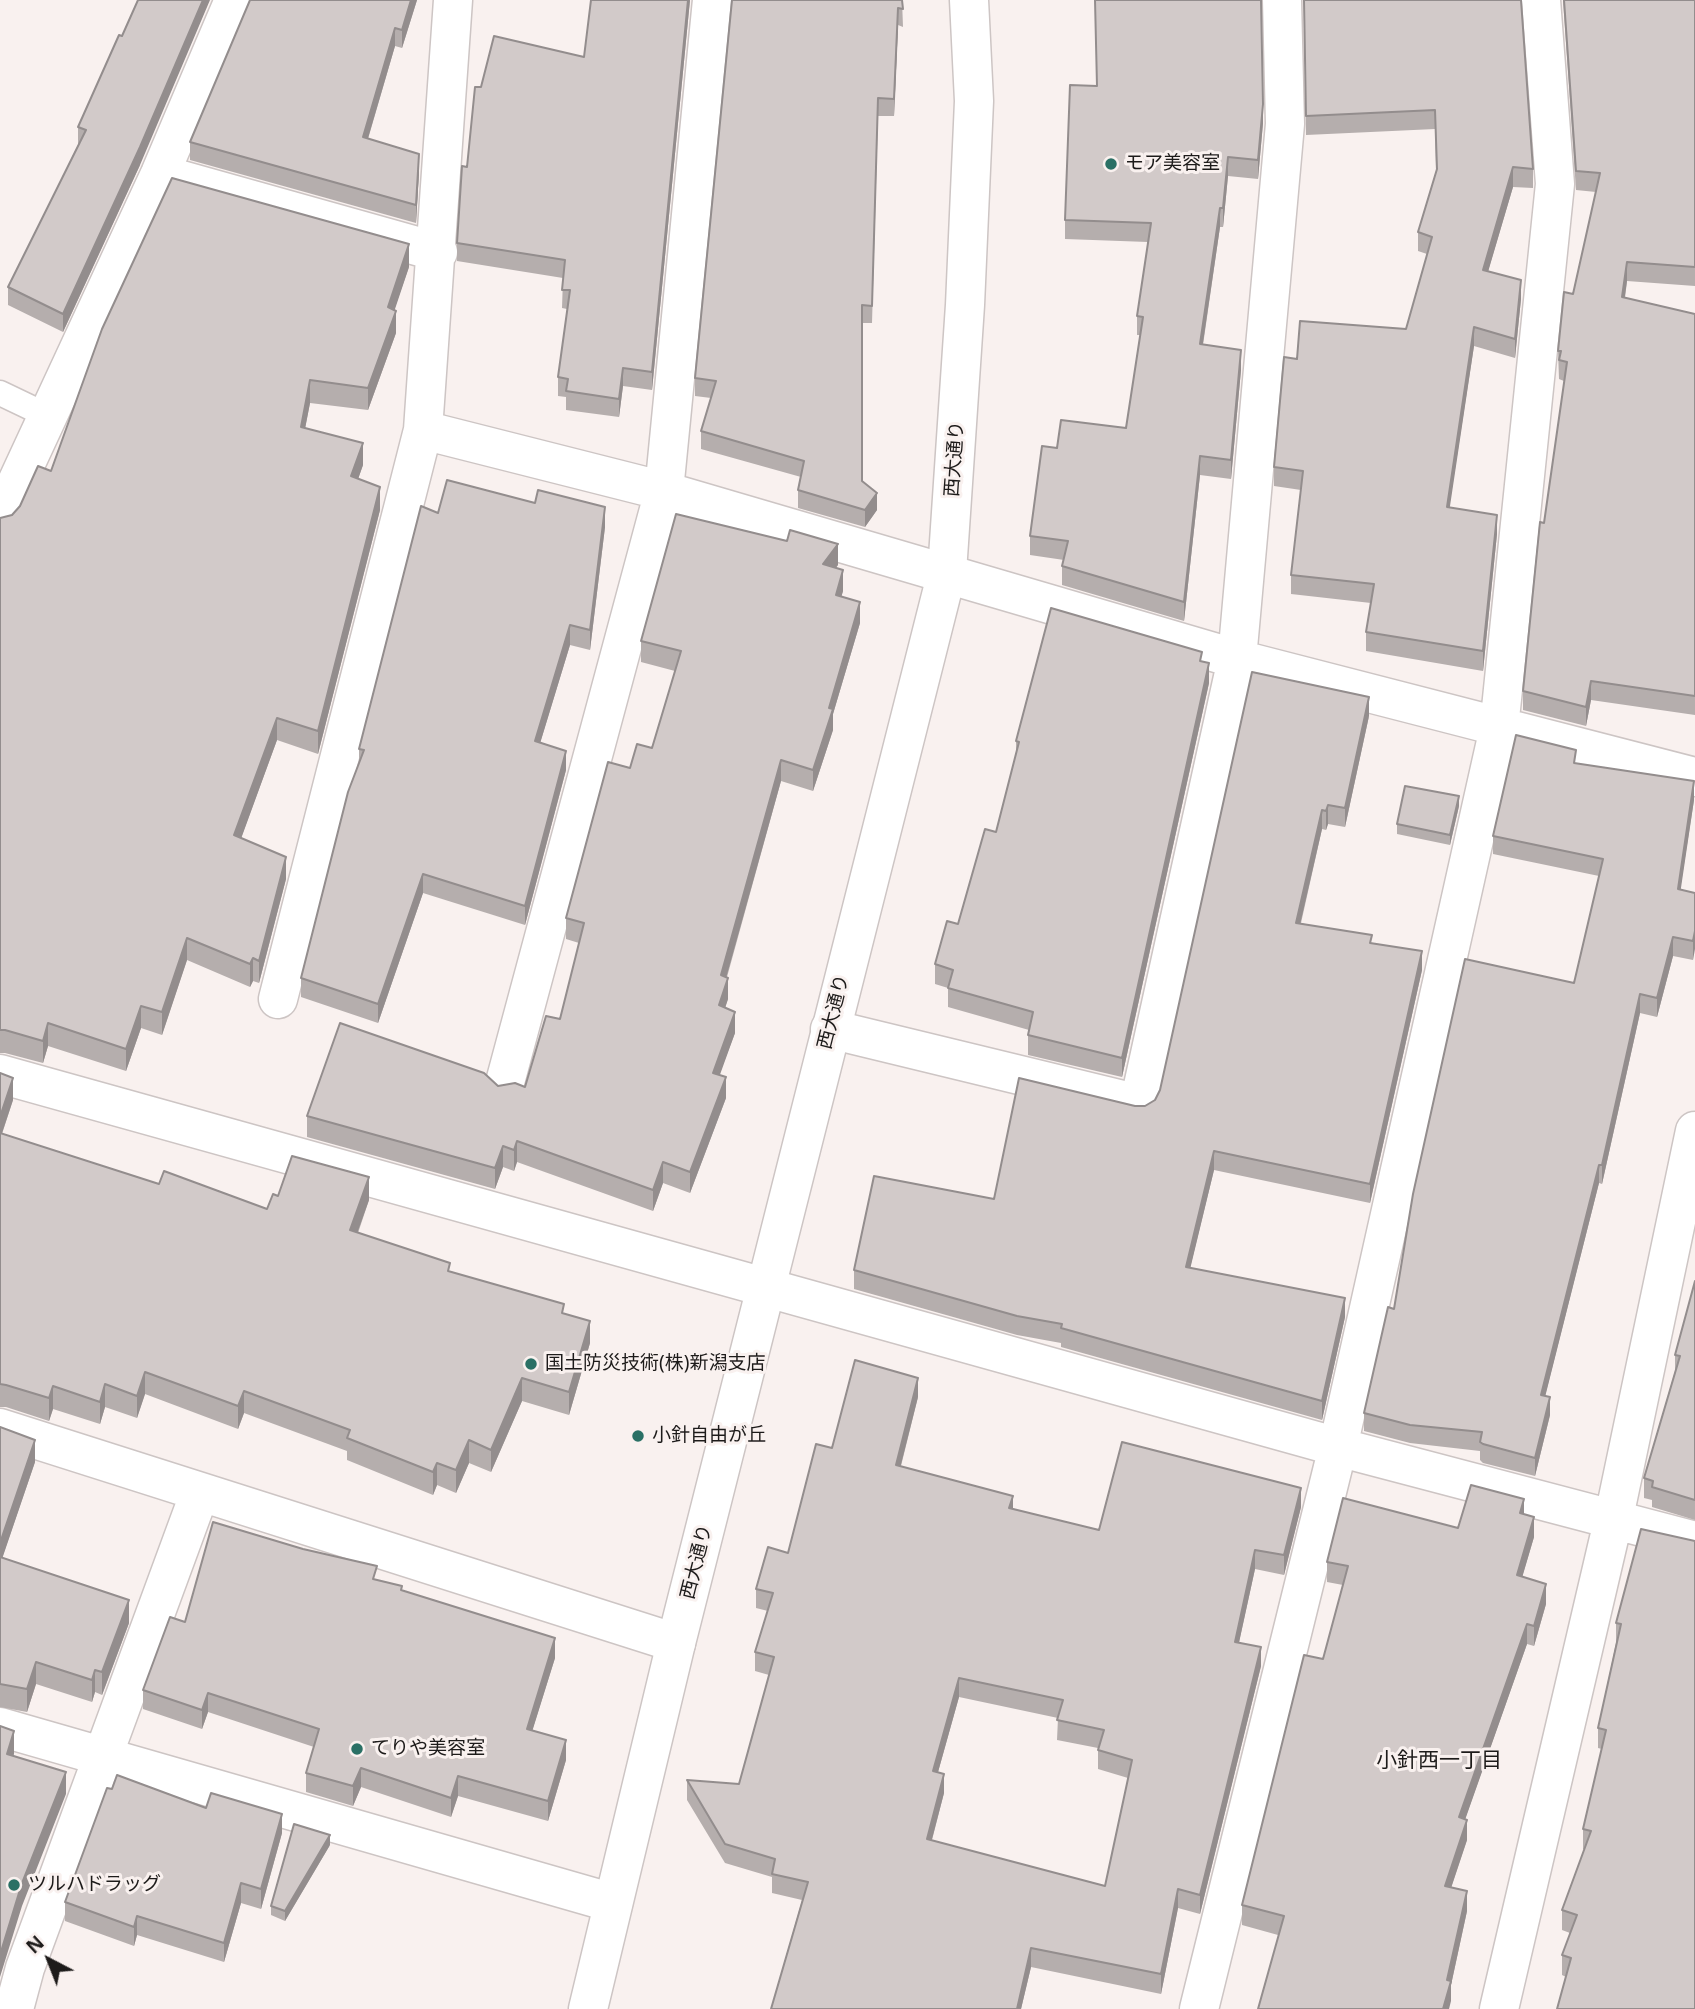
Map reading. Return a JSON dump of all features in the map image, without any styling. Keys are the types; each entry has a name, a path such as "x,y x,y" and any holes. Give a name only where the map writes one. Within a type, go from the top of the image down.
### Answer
{"street":[{"path":"0,519 160,174 234,0"},
{"path":"278,999 423,430 438,252 453,0"},
{"path":"505,1086 664,491 712,0"},
{"name":"西大通り","path":"588,2009 676,1643 947,572 965,305 974,101 969,0"},
{"path":"830,1029 1139,1104 1237,659 1285,124 1282,0"},
{"path":"1199,2009 1338,1447 1499,728 1555,184 1541,0"},
{"path":"160,174 438,252"},
{"path":"423,430 664,491 1237,659 1695,778"},
{"path":"0,1074 1338,1447 1614,1517 1695,1541"},
{"path":"1499,2009 1614,1517 1695,1131"},
{"path":"0,1428 676,1643"},
{"path":"14,2009 25,1968 200,1492"},
{"path":"0,1727 613,1903"}],"lane":[{"path":"0,393 46,415"}],"building":[{"path":"138,0 203,0 140,147 63,314 8,287 86,130 78,127 119,35 122,36"},
{"path":"250,0 411,0 402,30 395,28 363,137 419,154 416,205 190,142"},
{"path":"591,0 688,0 652,372 623,368 619,399 566,391 568,379 558,377 570,290 562,290 565,260 457,243 462,166 467,167 475,87 481,87 494,36 584,57"},
{"path":"732,0 902,0 903,9 898,8 894,99 878,98 872,306 862,305 862,481 877,493 865,510 798,490 804,461 701,431 716,381 695,378"},
{"path":"1095,0 1261,0 1263,104 1258,160 1228,157 1223,208 1220,208 1200,344 1241,350 1231,460 1200,456 1184,602 1062,566 1068,541 1030,536 1042,446 1057,448 1061,420 1126,428 1143,317 1137,316 1151,223 1065,220 1070,85 1097,86"},
{"path":"1304,0 1521,0 1533,169 1513,167 1483,270 1521,280 1515,339 1474,327 1447,507 1497,515 1483,651 1366,632 1374,584 1291,575 1303,471 1274,467 1284,357 1297,359 1300,321 1406,329 1432,237 1418,232 1437,169 1435,110 1306,116"},
{"path":"1564,0 1695,0 1695,267 1627,262 1622,297 1695,314 1695,696 1591,681 1586,707 1523,691 1540,522 1544,523 1567,362 1559,360 1561,351 1558,351 1564,292 1573,294 1600,173 1576,171"},
{"path":"172,178 409,244 388,307 396,311 368,388 310,380 301,427 363,443 351,476 380,487 318,731 277,718 234,835 286,857 259,961 253,958 250,964 187,938 162,1012 141,1006 126,1049 48,1023 43,1041 0,1030 0,518 12,515 20,506 38,466 51,471 102,329"},
{"path":"447,480 535,503 538,490 605,507 590,630 570,625 535,741 566,751 525,906 423,874 378,1004 301,978 348,792 364,750 359,749 421,506 438,513"},
{"path":"676,514 787,541 790,530 838,544 823,564 843,570 836,595 860,602 829,708 833,709 813,770 781,760 721,975 728,978 719,1005 735,1012 713,1073 726,1077 690,1172 663,1162 653,1190 517,1141 514,1150 503,1146 495,1168 307,1116 340,1023 484,1073 498,1086 515,1083 525,1087 546,1016 560,1019 584,923 566,918 608,762 630,768 637,744 652,748 681,651 641,641"},
{"path":"1051,608 1202,652 1200,661 1209,663 1122,1058 1028,1035 1033,1012 948,988 953,970 935,964 947,921 958,924 985,829 996,832 1019,742 1016,741"},
{"path":"1252,672 1369,697 1345,808 1328,805 1326,811 1322,810 1296,923 1372,935 1370,943 1422,951 1370,1184 1214,1151 1186,1267 1345,1298 1322,1401 1061,1328 1062,1324 1017,1316 854,1270 874,1176 994,1199 1019,1078 1135,1106 1145,1106 1155,1100 1160,1090"},
{"path":"1516,735 1576,750 1574,763 1694,781 1678,889 1695,893 1693,941 1673,937 1657,998 1640,994 1602,1165 1599,1165 1541,1395 1550,1397 1535,1458 1483,1444 1480,1442 1482,1432 1410,1425 1364,1413 1388,1307 1394,1309 1413,1194 1465,959 1574,983 1603,859 1493,836"},
{"path":"1405,786 1459,796 1450,835 1397,824"},
{"path":"0,1073 13,1078 0,1117"},
{"path":"0,1133 159,1184 164,1171 267,1209 273,1194 278,1196 292,1156 369,1177 350,1230 450,1263 448,1271 564,1304 562,1313 590,1321 569,1392 522,1378 491,1450 469,1440 456,1470 437,1463 433,1472 347,1438 350,1430 244,1391 238,1406 145,1372 137,1396 105,1384 100,1402 53,1386 49,1398 0,1384"},
{"path":"1695,1281 1695,1500 1652,1487 1653,1481 1644,1478 1680,1356 1675,1355"},
{"path":"855,1360 918,1378 896,1465 1013,1496 1009,1508 1099,1530 1122,1442 1301,1488 1284,1555 1255,1550 1235,1642 1261,1647 1200,1895 1178,1889 1161,1974 1031,1948 1017,2009 771,2009 808,1882 772,1874 775,1859 725,1844 687,1780 739,1784 774,1657 755,1652 773,1593 756,1589 768,1547 788,1553 816,1444 832,1448","holes":["959,1678 1063,1700 1057,1720 1104,1730 1098,1750 1132,1760 1105,1886 927,1839 944,1774 933,1771"]},
{"path":"0,1427 35,1440 0,1543"},
{"path":"1471,1485 1524,1499 1520,1513 1534,1517 1517,1575 1546,1584 1534,1626 1527,1624 1459,1817 1467,1820 1445,1886 1467,1891 1447,1980 1451,1981 1443,2009 1258,2009 1284,1916 1242,1905 1304,1655 1323,1659 1348,1566 1327,1562 1343,1498 1458,1528"},
{"path":"213,1522 303,1549 377,1566 373,1579 402,1586 401,1590 555,1638 527,1729 566,1740 548,1801 458,1776 451,1798 361,1768 353,1786 306,1773 319,1729 208,1693 202,1710 143,1690 170,1617 185,1622"},
{"path":"1641,1529 1695,1541 1695,2009 1557,2009 1571,1958 1562,1955 1577,1915 1562,1910 1591,1831 1583,1829 1606,1730 1598,1728 1621,1624 1616,1623"},
{"path":"0,1557 129,1600 102,1672 95,1670 92,1680 36,1662 27,1689 0,1684"},
{"name":"ツルハドラッグ","path":"0,1726 14,1731 7,1754 66,1772 22,1883 0,1955"},
{"path":"117,1775 206,1808 211,1793 282,1814 261,1889 241,1883 224,1943 137,1916 134,1927 65,1902 107,1788 112,1789"},
{"path":"294,1824 330,1835 285,1911 271,1906"}],"place":[{"name":"モア美容室","path":"1111,164"},
{"name":"国土防災技術(株)新潟支店","path":"531,1364"},
{"name":"小針自由が丘","path":"638,1436"},
{"name":"てりや美容室","path":"357,1749"},
{"name":"ツルハドラッグ","path":"14,1885"}],"district":[{"name":"小針西一丁目","path":"1439,1761"}]}
